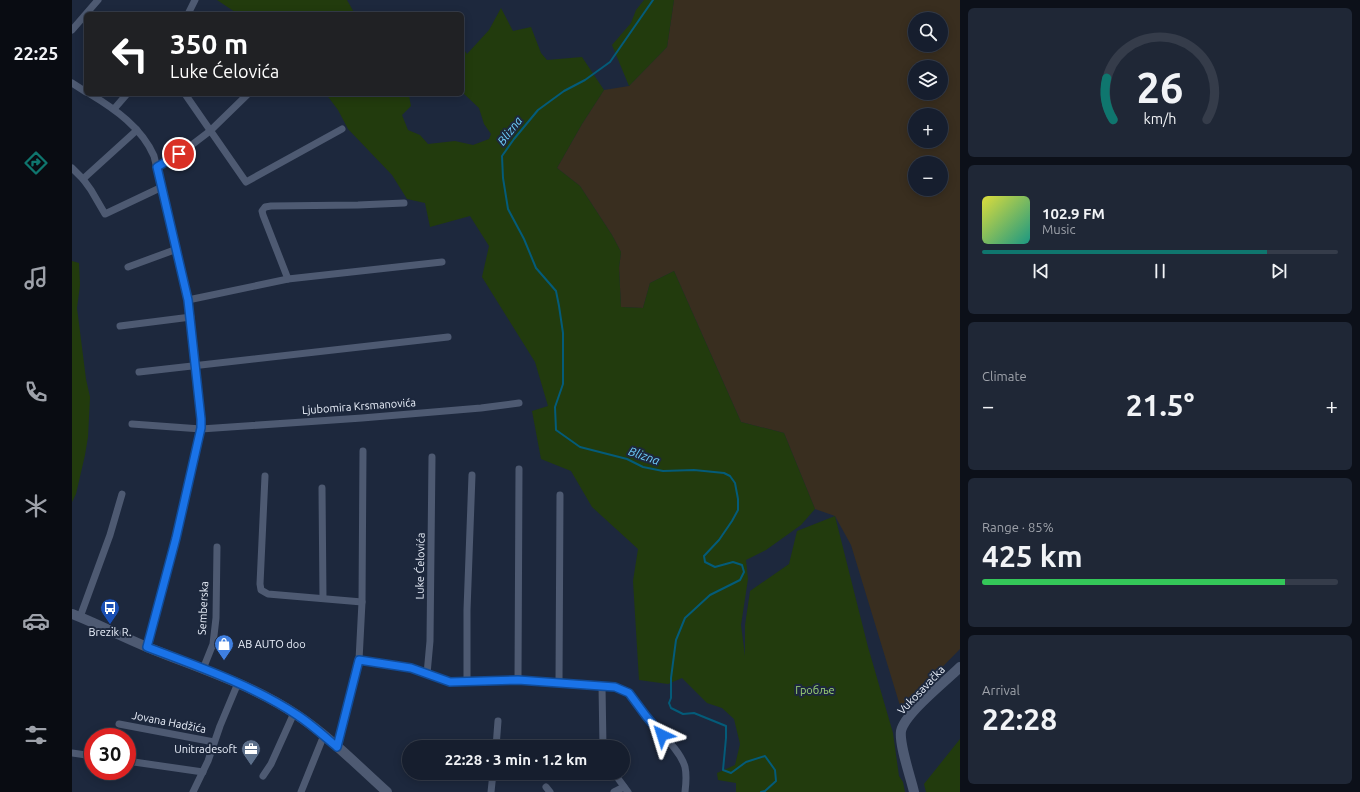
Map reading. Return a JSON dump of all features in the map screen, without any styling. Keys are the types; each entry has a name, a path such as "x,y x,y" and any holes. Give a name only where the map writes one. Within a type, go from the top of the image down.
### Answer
{"main road":[{"path":"76,616 147,647 238,683 294,713 324,735 387,792"},
{"name":"Vukosavačka","path":"914,792 901,740 902,731 912,714 960,667"}],"street":[{"path":"88,12 98,0"},
{"path":"189,12 195,0"},
{"path":"72,30 84,16"},
{"path":"72,83 84,91"},
{"path":"93,96 114,108 137,130 149,145 157,167 188,300 200,402 201,428 176,538 147,647"},
{"path":"114,108 125,96"},
{"path":"186,96 246,182 342,129"},
{"path":"157,167 189,147 210,130 246,96"},
{"path":"83,179 137,130"},
{"path":"72,168 91,190 105,214 162,187"},
{"path":"288,279 263,215 262,211 265,207 358,206 404,203"},
{"path":"128,267 177,249"},
{"path":"188,300 288,279 442,262"},
{"path":"120,326 191,317"},
{"path":"139,372 195,367 448,337"},
{"name":"Ljubomira Krsmanovića","path":"132,424 201,428 407,414 481,408 519,403"},
{"path":"337,747 359,660 362,602 363,452"},
{"name":"Luke Ćelovića","path":"427,674 430,641 432,457"},
{"path":"518,680 520,469"},
{"path":"467,682 467,610 472,474"},
{"path":"265,476 260,584 261,590 268,594 362,602"},
{"path":"322,488 323,598"},
{"path":"76,616 110,535 122,494"},
{"path":"559,683 560,495"},
{"name":"Semberska","path":"203,669 213,644 216,618 217,547"},
{"path":"359,660 411,668 450,682 518,680 615,687 629,693 646,716 676,750 685,767 687,781 685,792"},
{"path":"194,792 208,761 220,726 238,683"},
{"path":"602,686 603,740"},
{"path":"263,776 271,764 294,713"},
{"path":"497,740 498,721"},
{"name":"Jovana Hadžića","path":"119,724 214,742"},
{"path":"301,792 324,735"},
{"path":"72,753 84,755"},
{"path":"136,762 203,772"},
{"path":"492,792 493,780"},
{"path":"614,792 626,789 619,780"}],"shaded area":[{"path":"674,0 960,0 960,649 901,709 851,545 835,516 815,509 784,433 741,422 674,271 650,283 643,308 621,307 619,268 621,252 612,235 580,186 557,168 582,124 604,90 629,86 667,47"}],"green space":[{"path":"217,0 347,0 354,12 235,12"},
{"path":"644,0 674,0 667,47 629,86 612,45 631,23 636,10"},
{"name":"Гробље","path":"501,8 513,31 531,27 541,53 547,60 582,57 604,90 582,124 557,168 580,186 612,235 621,252 619,268 621,307 643,308 650,283 674,271 741,422 784,433 815,509 801,525 766,550 746,560 748,579 741,625 745,656 745,625 750,591 789,564 797,531 835,516 868,647 893,733 899,776 903,782 905,792 736,792 736,783 718,780 717,773 735,765 740,744 734,719 722,708 707,703 682,678 668,684 639,680 633,581 638,549 592,507 571,471 541,459 532,411 548,406 535,362 482,277 489,246 470,216 430,227 425,203 407,199 392,175 348,129 338,110 328,96 409,96 411,106 402,115 408,130 420,135 428,144 455,141 473,145 489,139 491,134 484,124 479,108 464,94 464,50 467,54 489,30"},
{"path":"72,261 79,263 80,285 77,308 86,379 90,397 88,437 85,455 76,494 72,502"},
{"path":"960,739 960,792 926,792 924,784"}],"waterway":[{"name":"Blizna","path":"653,0 610,62 585,80 564,91 538,110 502,156 503,178 508,209 524,239 536,268 556,291 563,333 563,384 555,407 556,430 580,447 627,459 643,467 663,471 694,470 724,473 730,476 735,483 738,499 738,510 719,540 704,556 705,562 715,567 733,562 742,565 744,572 740,580 710,595 685,618 676,640 671,678 671,698 669,703 671,708 683,714 694,713 726,726 723,770 731,773 746,762 765,756 775,770 776,781 765,791 761,792"}],"place":[{"name":"Brezik R.","path":"110,625"},
{"name":"AB AUTO doo","path":"224,661"},
{"name":"Unitradesoft","path":"251,766"}],"route":[{"path":"179,154 157,167 180,261 191,317 195,367 200,402 201,428 167,575 147,647 238,683 263,696 297,715 324,735 337,747 359,660 411,668 450,682 518,680 615,687 629,693 662,735"}]}
